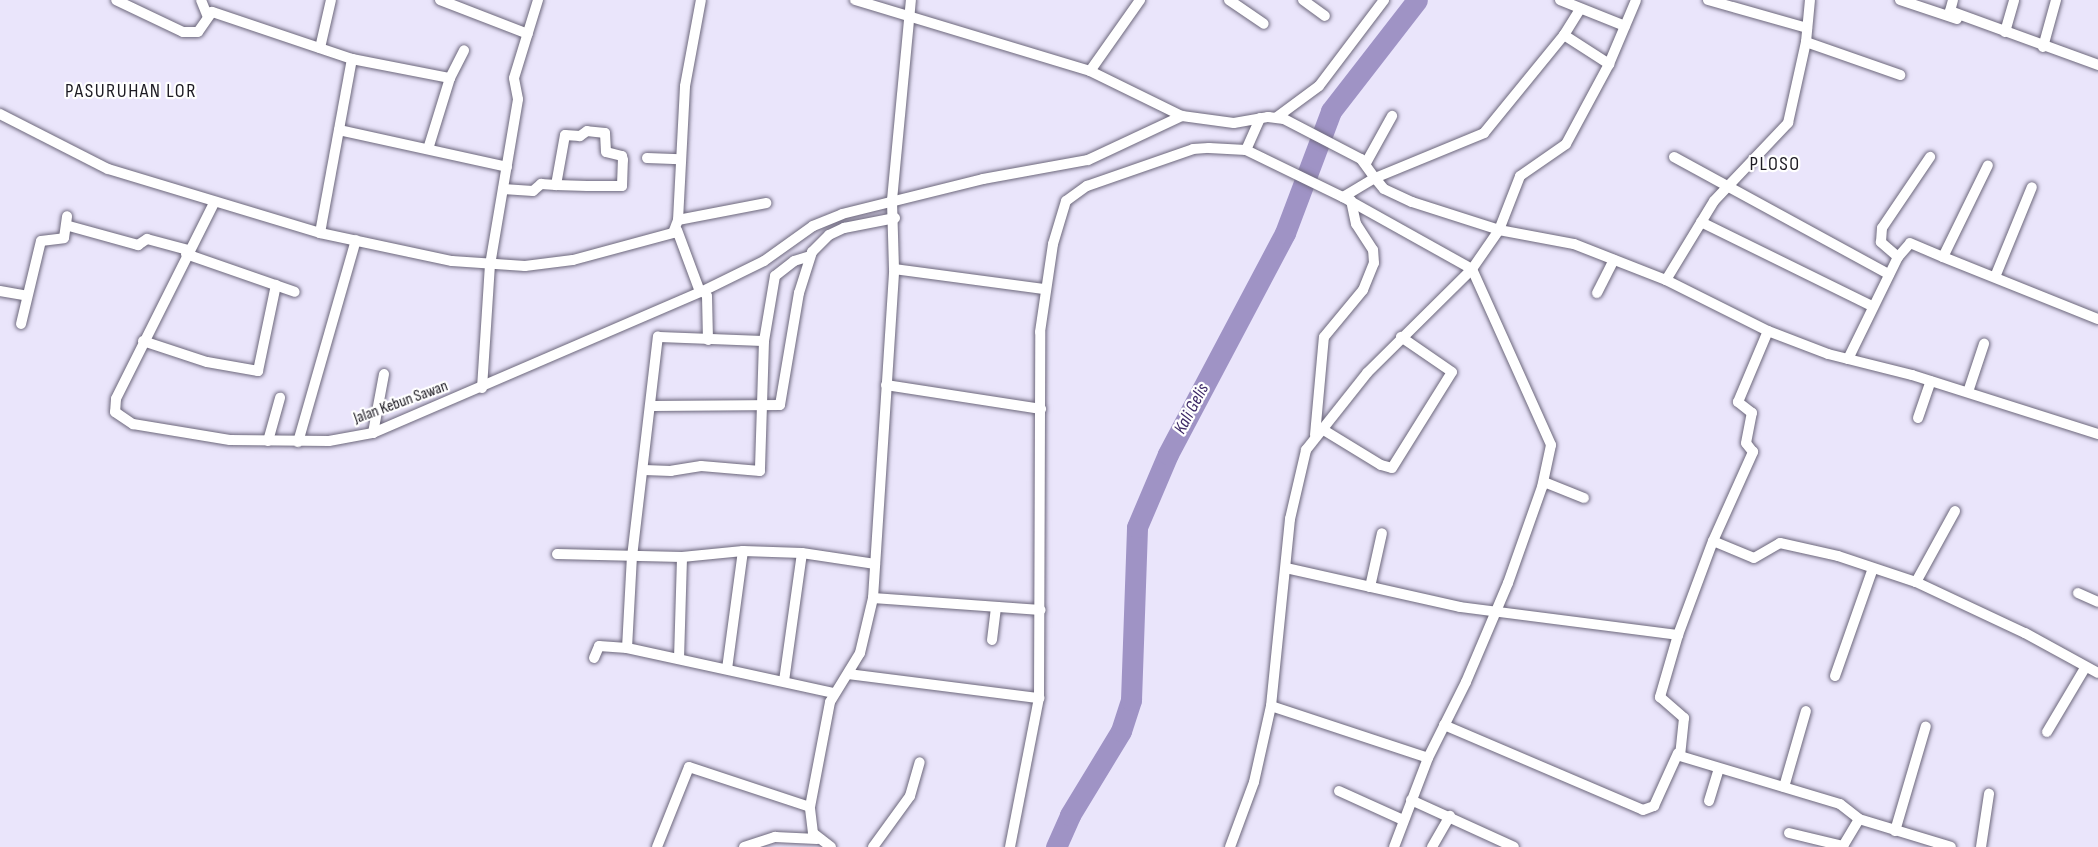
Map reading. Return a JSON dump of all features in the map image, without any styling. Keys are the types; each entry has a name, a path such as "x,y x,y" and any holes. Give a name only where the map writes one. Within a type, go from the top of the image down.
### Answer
{"street":[{"path":"118,0 188,32 200,29 207,15 201,0"},
{"path":"320,48 331,0"},
{"path":"440,0 528,34"},
{"path":"482,388 490,265 518,99 514,78 538,0"},
{"path":"701,0 685,86 678,225 707,308 708,340"},
{"path":"855,0 1090,71 1182,116 1234,123 1260,118 1280,118 1341,147 1366,163 1384,189 1412,202 1499,230 1574,244 1666,280 1768,331 1848,359 1968,392 2098,435"},
{"path":"831,847 817,838 811,828 810,807 834,693 848,674 864,642 873,598 894,269 893,202 911,0"},
{"path":"1090,71 1140,0"},
{"path":"1229,0 1264,24"},
{"path":"1303,0 1325,16"},
{"path":"1280,118 1319,86 1384,0"},
{"path":"1560,0 1625,26"},
{"path":"1230,847 1254,782 1271,706 1300,466 1319,432 1401,337 1472,269 1499,230 1520,176 1566,144 1609,64 1636,0"},
{"path":"1708,0 1807,28"},
{"path":"1666,280 1725,187 1763,153 1788,123 1806,42 1810,0"},
{"path":"1900,0 2042,49 2097,62"},
{"path":"1953,0 1950,11 2042,49"},
{"path":"2005,32 2014,0"},
{"path":"2042,49 2056,0"},
{"path":"1345,197 1375,178 1484,133 1564,35 1580,9"},
{"path":"207,15 215,13 352,59 450,78"},
{"path":"1564,35 1609,64"},
{"path":"1806,42 1900,75"},
{"path":"428,149 450,78 464,50"},
{"path":"320,233 352,59"},
{"path":"0,114 89,161 214,203 320,233 452,261 490,265 559,263 678,225 766,203"},
{"name":"Jalan Kebun Sawan","path":"214,203 187,252 116,399 118,417 133,424 230,440 298,442 373,433 482,388 703,293 764,261 826,220 893,202 1088,160 1182,116"},
{"path":"1366,163 1392,116"},
{"path":"1246,150 1260,118"},
{"path":"339,130 507,167"},
{"path":"503,189 533,191 539,184 556,185 622,186 622,156 606,152 605,133 587,131 580,136 565,135 556,185"},
{"path":"1010,847 1039,698 1040,332 1044,289 1062,210 1074,192 1192,149 1246,150 1345,197 1472,269 1549,435 1551,445 1549,483 1496,610 1428,758 1394,847"},
{"path":"1674,156 1725,187 1889,274"},
{"path":"1898,257 1881,242 1882,228 1930,157"},
{"path":"647,158 680,159"},
{"path":"1943,257 1988,165"},
{"path":"1995,277 2032,187"},
{"path":"1319,432 1324,337 1363,290 1374,263 1374,250 1356,224 1345,197"},
{"path":"652,406 778,407 782,402 799,293 810,256 820,243 844,228 895,217"},
{"path":"21,324 41,241 64,238 68,221 138,245 147,239 295,292"},
{"path":"1701,222 1872,306"},
{"path":"298,442 356,240"},
{"path":"1848,359 1898,257 1910,243 2098,319"},
{"path":"644,470 671,471 701,466 760,471 764,341 775,276 794,261 810,256"},
{"path":"1597,293 1614,260"},
{"path":"894,269 1044,289"},
{"path":"143,341 221,366 258,371 276,285"},
{"path":"0,291 27,296"},
{"path":"1444,725 1644,810 1654,806 1678,753 1684,718 1660,694 1678,635 1713,541 1752,457 1753,448 1746,443 1752,413 1738,402 1768,331"},
{"path":"627,648 633,552 652,406 658,337 764,341"},
{"path":"1319,432 1381,465 1392,468 1452,372 1401,337"},
{"path":"1968,392 1984,344"},
{"path":"373,433 384,374"},
{"path":"1918,418 1931,381"},
{"path":"886,385 1041,409"},
{"path":"268,441 280,398"},
{"path":"1549,483 1584,498"},
{"path":"1916,582 1955,511"},
{"path":"1370,587 1382,533"},
{"path":"1713,541 1754,558 1780,543 1916,582 2025,633 2085,668 2098,673"},
{"path":"557,554 633,552 682,557 743,551 802,553 875,564"},
{"path":"727,669 743,551"},
{"path":"784,681 802,553"},
{"path":"679,659 682,557"},
{"path":"1286,568 1460,606 1678,635"},
{"path":"1835,676 1872,568"},
{"path":"2078,593 2098,602"},
{"path":"873,598 1041,610"},
{"path":"992,640 996,607"},
{"path":"594,658 599,646 627,648 834,693"},
{"path":"2047,732 2085,668"},
{"path":"848,674 1039,698"},
{"path":"1271,706 1428,758"},
{"path":"1784,787 1806,711"},
{"path":"1895,831 1926,726"},
{"path":"1678,753 1719,770 1840,804 1859,819 1951,847"},
{"path":"873,847 909,796 920,762"},
{"path":"657,847 684,771 689,767 810,807"},
{"path":"1709,801 1719,770"},
{"path":"1339,791 1403,820"},
{"path":"1982,847 1989,794"},
{"path":"1411,800 1514,847"},
{"path":"1432,847 1450,816"},
{"path":"1789,833 1843,847 1859,819"},
{"path":"744,847 775,837 817,838"}],"waterway":[{"name":"Kali Gelis","path":"1056,847 1070,815 1121,731 1131,700 1137,527 1168,454 1285,233 1331,111 1417,0"}],"district":[{"name":"PASURUHAN LOR","path":"131,91"},
{"name":"PLOSO","path":"1775,164"}]}
